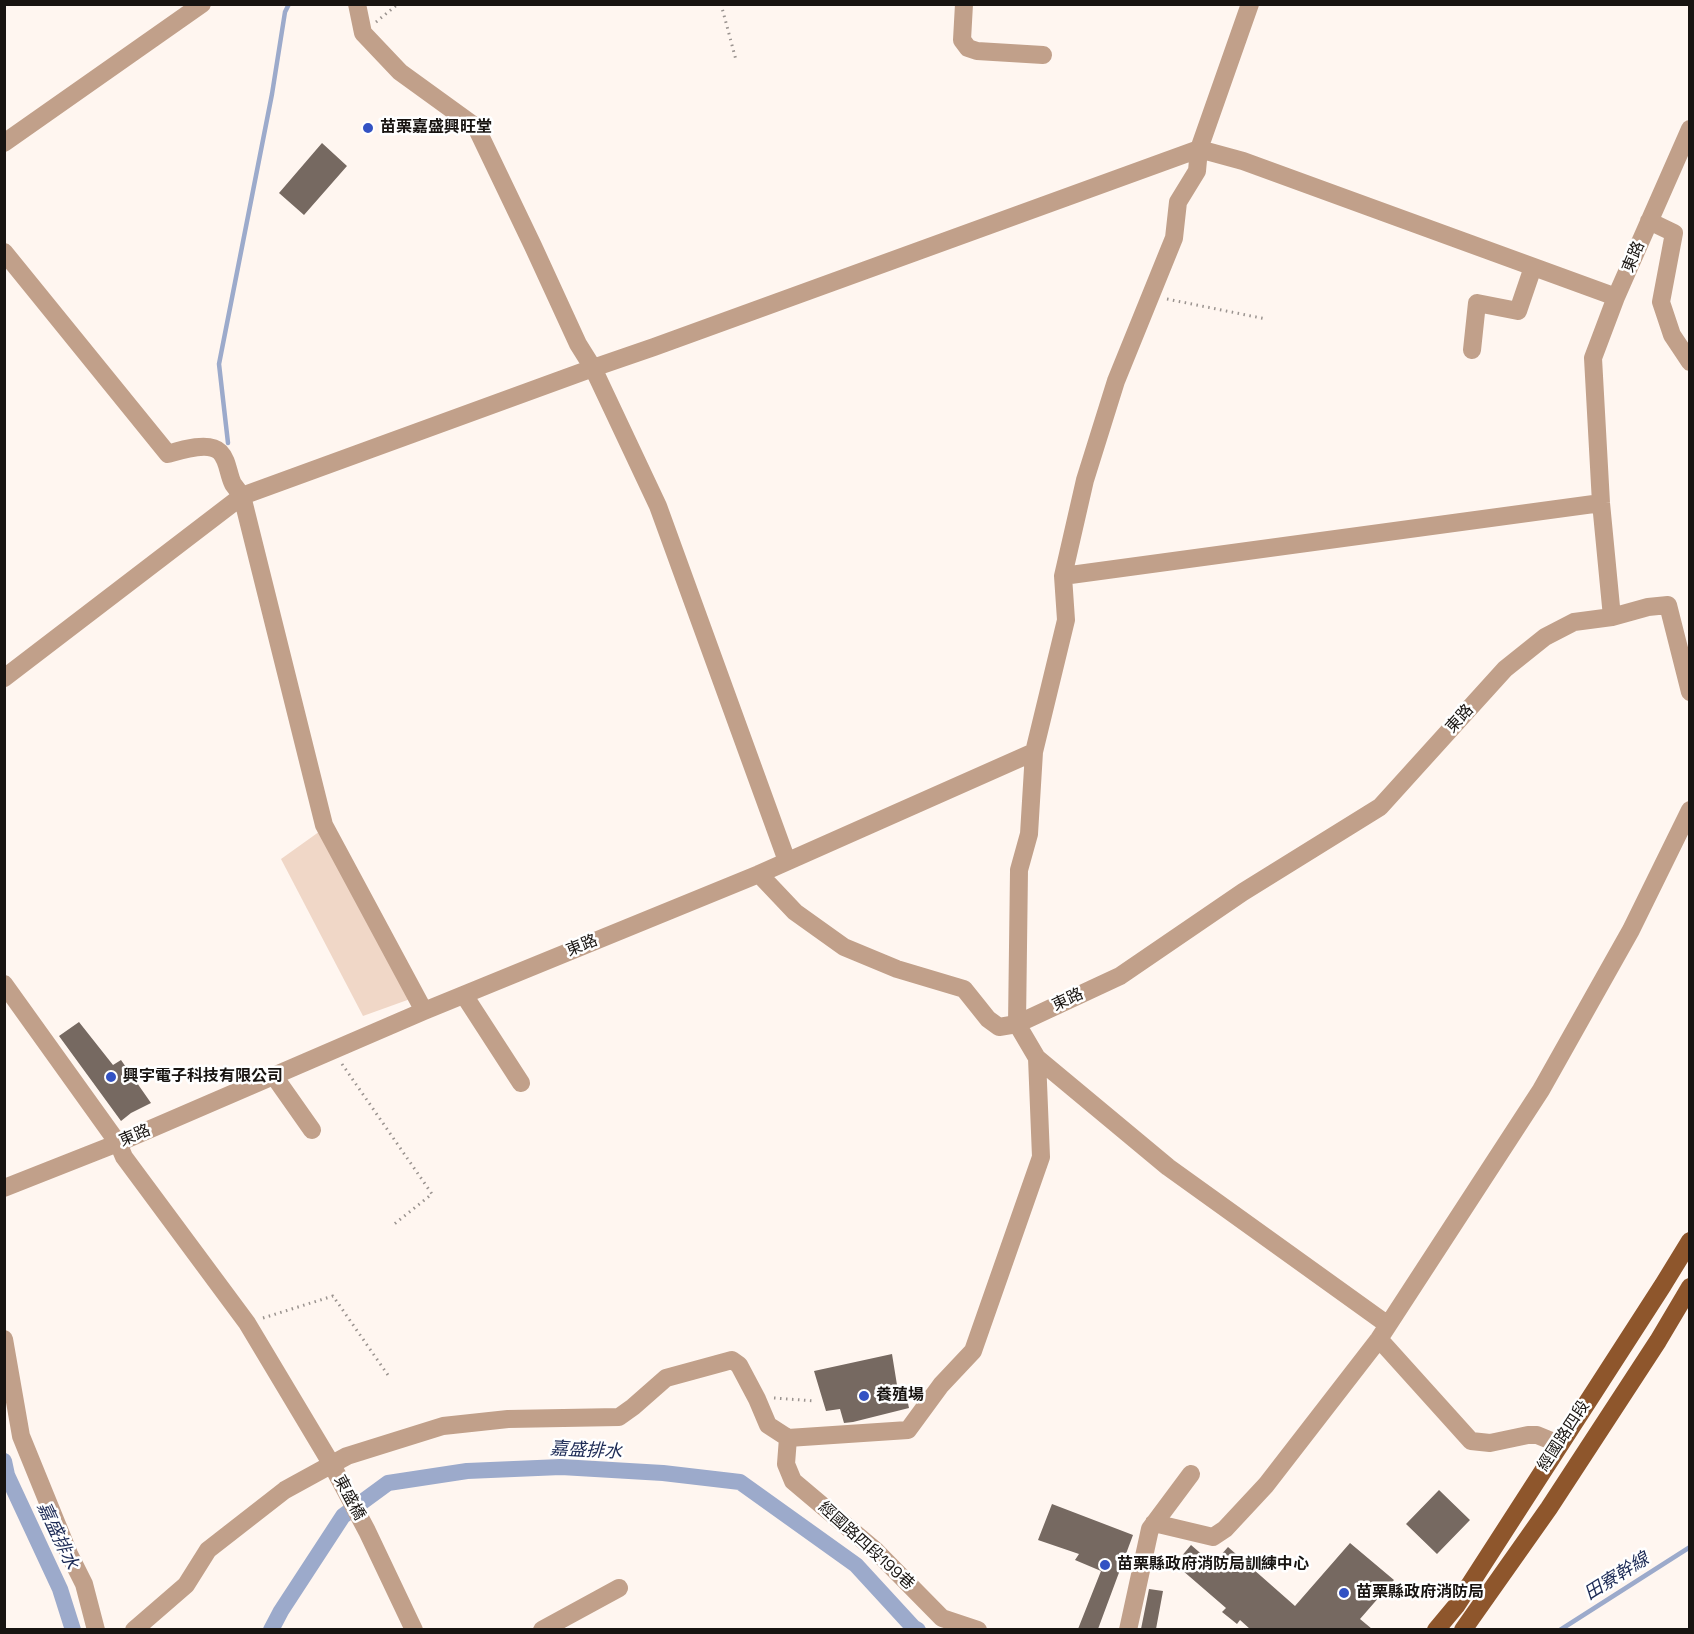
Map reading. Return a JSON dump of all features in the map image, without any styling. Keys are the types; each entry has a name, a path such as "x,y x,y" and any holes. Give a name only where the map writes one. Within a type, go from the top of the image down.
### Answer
{"main road":[{"name":"經國路四段","path":"1436,1629 1456,1606 1663,1285 1689,1240"},
{"name":"經國路四段","path":"1463,1629 1549,1508 1658,1341 1689,1287"}],"lane":[{"path":"4,143 202,4"},
{"path":"357,4 363,33 400,72 476,128 578,344 593,368 658,506 787,861"},
{"path":"964,4 962,40 968,48 977,51 1043,56"},
{"path":"1250,4 1199,149 1197,171 1178,202 1174,238 1116,381 1085,480 1063,576 1066,620 1034,752 1029,834 1019,870 1017,1024 1037,1058 1168,1167 1383,1332 1471,1441 1490,1443 1537,1435 1559,1444"},
{"name":"東路","path":"1017,1024 1120,976 1243,892 1380,807 1505,669 1545,637 1574,622 1612,617 1593,358 1616,297 1689,129"},
{"path":"4,678 242,496 1199,149 1243,161 1616,297"},
{"path":"1649,221 1674,233 1661,302 1672,335 1689,362"},
{"path":"4,252 168,454 188,448 209,447 220,452 232,482 242,496 324,825 424,1011"},
{"path":"1472,350 1477,303 1518,311 1533,267"},
{"path":"1063,576 1602,503"},
{"path":"1612,617 1648,607 1668,605 1689,692"},
{"name":"東路","path":"4,1188 118,1143 424,1011 759,874 1034,752"},
{"path":"1154,1523 1213,1537 1225,1528 1266,1485 1383,1332 1541,1090 1631,930 1689,810"},
{"path":"759,874 795,912 844,947 897,969 964,989 988,1019 999,1027 1017,1024"},
{"name":"東盛橋","path":"4,984 118,1143 124,1157 247,1323 332,1466 367,1531 414,1629"},
{"path":"464,995 521,1083"},
{"path":"134,1629 186,1585 208,1550 285,1490 347,1456 443,1426 508,1419 619,1417 666,1378 732,1359 739,1365 768,1425 788,1438 908,1430 941,1385 973,1351 1041,1157 1037,1058"},
{"path":"274,1076 312,1130"},
{"path":"4,1339 9,1394 21,1436 69,1554 84,1584 96,1629"},
{"name":"經國路四段199巷","path":"788,1438 786,1464 793,1481 876,1551 942,1618 978,1629"},
{"path":"1128,1629 1150,1529 1191,1473"},
{"path":"542,1629 620,1588"}],"path":[{"path":"363,33 398,4"},
{"path":"721,4 736,60"},
{"path":"1150,296 1266,319"},
{"path":"332,1051 432,1194 393,1225"},
{"path":"247,1323 333,1296 390,1378"},
{"path":"757,1399 815,1401"}],"shaded area":[{"path":"323,829 413,998 363,1016 281,859"}],"building":[{"path":"322,143 347,166 304,215 279,193"},
{"name":"興宇電子科技有限公司","path":"79,1022 113,1065 121,1060 151,1103 121,1121 59,1036"},
{"name":"養殖場","path":"892,1354 897,1385 904,1385 909,1408 844,1423 840,1409 826,1411 814,1371"},
{"path":"1439,1490 1470,1520 1437,1554 1406,1524"},
{"name":"苗栗縣政府消防局訓練中心","path":"1052,1504 1133,1535 1098,1629 1078,1629 1101,1571 1075,1560 1079,1554 1038,1540"},
{"name":"苗栗縣政府消防局","path":"1350,1543 1394,1580 1360,1619 1372,1629 1250,1629 1240,1620 1237,1624 1222,1612 1226,1608 1175,1564 1191,1545 1213,1564 1228,1547 1295,1606"},
{"path":"1149,1589 1163,1591 1156,1629 1141,1629"}],"waterway":[{"path":"228,443 219,364 272,94 285,12 289,4"},
{"name":"嘉盛排水","path":"4,1461 7,1475 60,1589 73,1630"},
{"name":"嘉盛排水","path":"271,1630 343,1516 388,1483 467,1471 561,1467 663,1473 740,1482 856,1565 918,1630"},
{"name":"田寮幹線","path":"1560,1630 1690,1547"}],"place":[{"name":"苗栗嘉盛興旺堂","path":"368,128"},
{"name":"興宇電子科技有限公司","path":"111,1077"},
{"name":"養殖場","path":"864,1396"},
{"name":"苗栗縣政府消防局訓練中心","path":"1105,1565"},
{"name":"苗栗縣政府消防局","path":"1344,1593"}]}
